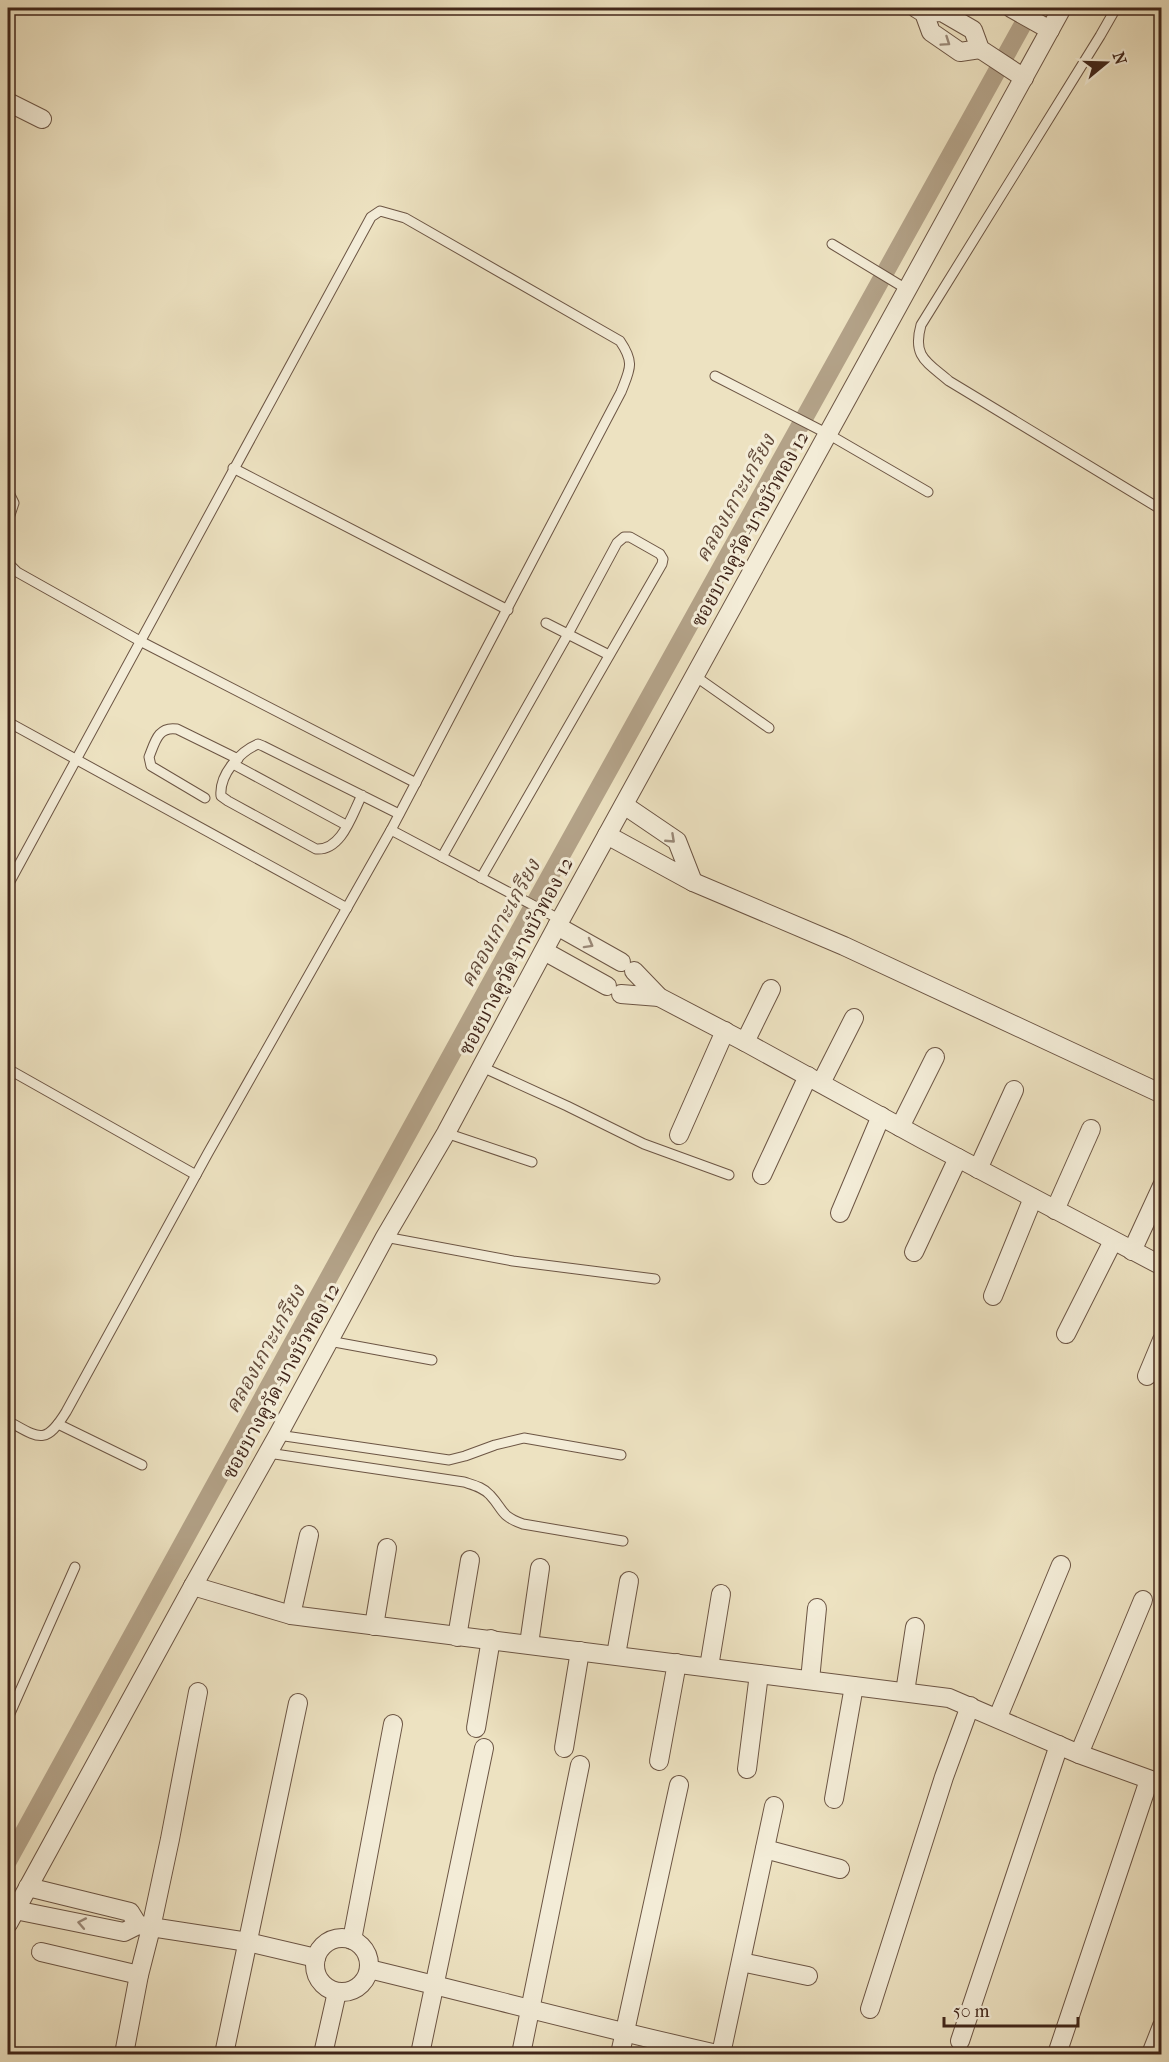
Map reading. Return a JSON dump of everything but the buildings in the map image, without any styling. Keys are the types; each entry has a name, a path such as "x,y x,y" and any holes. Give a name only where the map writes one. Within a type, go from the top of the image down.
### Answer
{"street":[{"path":"1011,8 1043,26"},
{"name":"ซอยบางคูวัด-บางบัวทอง 12","path":"11,1917 385,1237 446,1133 607,835 1024,78 1043,26 1062,8"},
{"path":"920,10 942,12 973,30 982,51 1024,78"},
{"path":"8,102 42,119"},
{"path":"624,805 676,841 693,882"},
{"path":"607,835 693,882 844,946 1161,1094"},
{"path":"559,923 628,966 658,997"},
{"path":"544,951 614,990 658,997 725,1031 1161,1266"},
{"path":"746,1042 771,989"},
{"path":"762,1175 815,1080 854,1018"},
{"path":"679,1135 725,1031"},
{"path":"900,1127 935,1058"},
{"path":"978,1169 1014,1090"},
{"path":"840,1213 881,1116"},
{"path":"1055,1210 1091,1129"},
{"path":"914,1252 958,1158"},
{"path":"1132,1251 1161,1186"},
{"path":"993,1296 1033,1198"},
{"path":"1066,1334 1113,1241"},
{"path":"1147,1376 1161,1340"},
{"path":"291,1615 309,1535"},
{"path":"374,1626 387,1548"},
{"path":"457,1636 470,1560"},
{"path":"998,1718 1060,1565"},
{"path":"529,1644 540,1568"},
{"path":"616,1655 629,1581"},
{"path":"193,1586 291,1615 949,1698 1079,1754 1155,1782 1057,2055"},
{"path":"709,1667 721,1594"},
{"path":"1079,1754 1143,1600"},
{"path":"810,1680 817,1608"},
{"path":"905,1692 915,1627"},
{"path":"476,1728 491,1640"},
{"path":"564,1748 580,1651"},
{"path":"659,1761 676,1663"},
{"path":"747,1769 759,1674"},
{"path":"834,1799 854,1686"},
{"path":"124,2055 139,1975 145,1927 198,1692"},
{"path":"224,2055 298,1703"},
{"path":"870,2009 944,1777 970,1706"},
{"path":"352,1940 393,1724"},
{"path":"960,2041 1059,1745"},
{"path":"420,2055 484,1748"},
{"path":"521,2055 580,1765"},
{"path":"620,2055 679,1785"},
{"path":"369,1969 719,2055 774,1806"},
{"path":"765,1849 840,1869"},
{"path":"28,1887 130,1912 145,1927"},
{"path":"11,1917 124,1932 145,1927 248,1942 316,1958"},
{"path":"343,1938 359,1944 365,1951 369,1959 369,1969 362,1985 346,1992 337,1992 321,1983 315,1967 316,1958 326,1943 343,1938"},
{"path":"41,1952 139,1975"},
{"path":"741,1962 808,1976"},
{"path":"323,2055 337,1992"},
{"path":"1151,2055 1161,2026"}],"lane":[{"path":"1116,8 921,325 916,340 919,351 926,362 949,381 1161,510"},
{"path":"8,885 371,217 380,211 405,218 620,341 629,354 630,365 621,392 508,610 391,830 58,1424 51,1433 34,1436 8,1421"},
{"path":"832,244 908,290"},
{"path":"715,376 810,424 928,492"},
{"path":"233,468 508,610"},
{"path":"8,491 14,502 8,521"},
{"path":"442,857 617,543 624,537 630,537 660,554 663,559 662,564 481,878"},
{"path":"8,563 17,572 140,641 416,783"},
{"path":"546,623 609,655"},
{"path":"695,676 769,728"},
{"path":"8,722 347,908"},
{"path":"205,798 151,766 149,757 161,731 169,728 177,729 346,825"},
{"path":"362,795 340,838 332,845 316,849 228,801 221,796 220,787 243,752 258,744 362,795 399,814"},
{"path":"391,830 540,909 559,923"},
{"path":"482,1067 644,1144 729,1175"},
{"path":"8,1069 196,1175"},
{"path":"446,1133 532,1162"},
{"path":"385,1237 513,1261 655,1279"},
{"path":"329,1341 432,1360"},
{"path":"58,1424 142,1465"},
{"path":"278,1435 449,1460 524,1438 621,1455"},
{"path":"268,1453 464,1482 478,1486 490,1494 503,1514 512,1520 523,1524 623,1541"},
{"path":"8,1718 75,1567"}],"waterway":[{"name":"คลองเกาะเกรียง","path":"8,1861 511,946 1032,8"}]}
